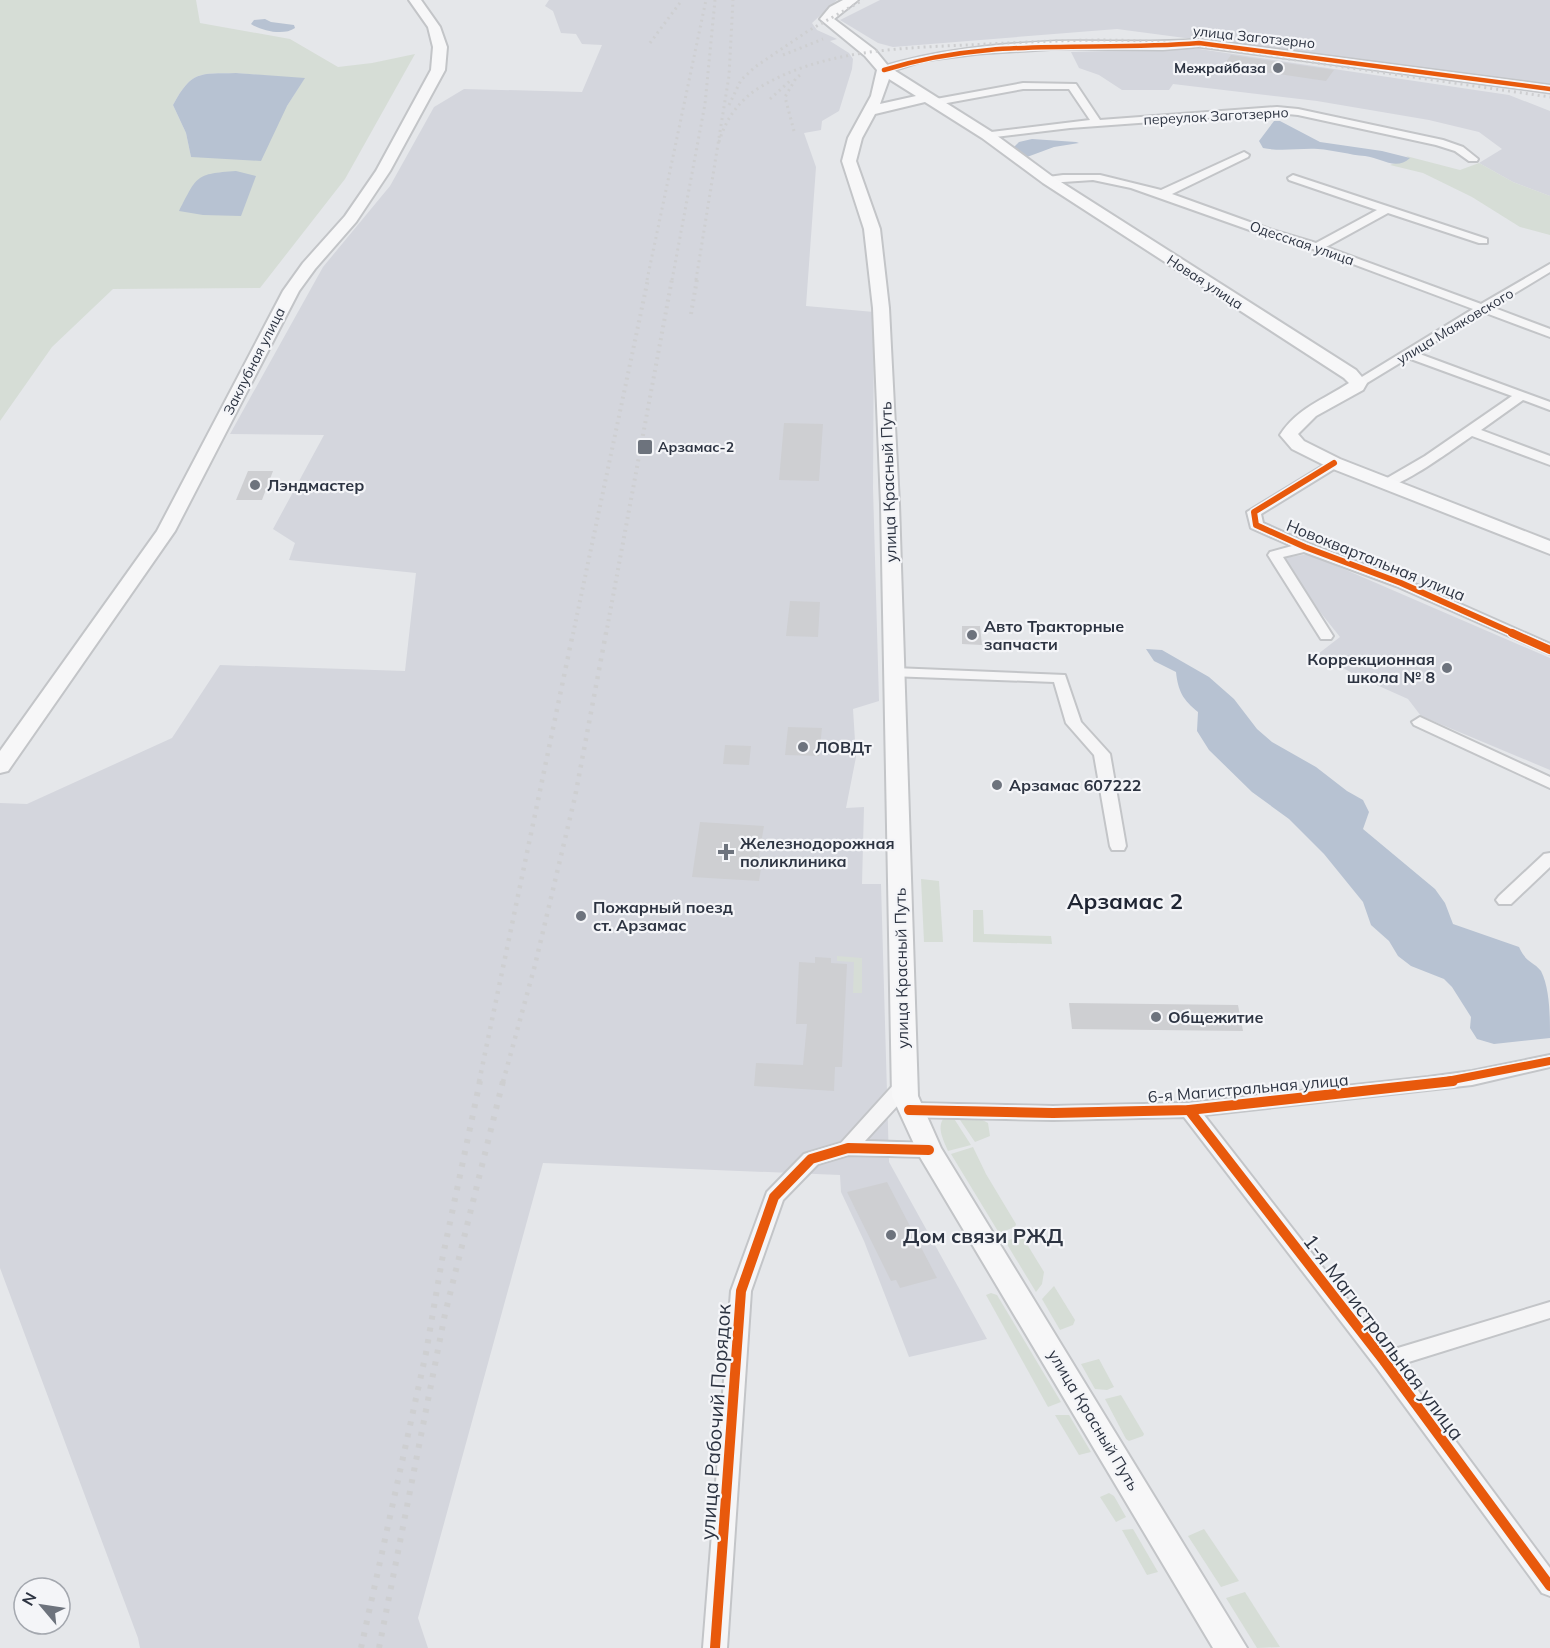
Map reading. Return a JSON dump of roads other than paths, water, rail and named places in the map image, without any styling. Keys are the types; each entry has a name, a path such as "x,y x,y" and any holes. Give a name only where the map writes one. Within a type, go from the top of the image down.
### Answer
{"main road":[{"name":"Заклубная улица","path":"0,766 166,531 291,291 309,266 351,219 383,171 438,70 440,47 434,27 415,0"},
{"path":"852,0 829,14 826,17 827,20 870,53 884,70"},
{"name":"Новая улица","path":"884,70 987,135 1048,180 1350,374 1358,383"},
{"name":"улица Красный Путь","path":"884,70 874,103 855,138 849,161 872,229 879,289 888,451 907,1098 929,1150 1231,1648"},
{"path":"874,103 927,96"},
{"path":"1358,383 1348,392 1304,416 1293,425 1289,435 1298,445 1334,463 1550,548"}],"street":[{"name":"улица Заготзерно","path":"884,70 922,58 979,50 1058,45 1163,46 1199,43 1550,89"},
{"path":"927,96 1023,86 1072,86 1098,124"},
{"name":"переулок Заготзерно","path":"987,135 1015,130 1253,111 1298,112 1439,142 1459,149 1473,159"},
{"path":"1162,194 1244,155"},
{"name":"Одесская улица","path":"1048,180 1078,177 1106,179 1162,194 1292,241 1317,247 1550,333"},
{"path":"1293,178 1483,242"},
{"path":"1317,247 1385,210"},
{"name":"улица Маяковского","path":"1358,383 1550,267"},
{"path":"1409,354 1550,406"},
{"path":"1387,484 1430,459 1522,395"},
{"path":"1472,431 1550,461"},
{"name":"Новоквартальная улица","path":"1334,463 1254,512 1256,525 1401,582 1550,650"},
{"name":"Новоквартальная улица","path":"1305,546 1275,555 1326,636"},
{"path":"894,673 1060,678 1074,723 1102,754 1118,846"},
{"path":"1420,722 1550,783"},
{"path":"1505,900 1550,858"},
{"name":"6-я Магистральная улица","path":"907,1098 1053,1113 1189,1110 1439,1083 1550,1061"},
{"path":"848,1148 907,1098"},
{"name":"1-я Магистральная улица","path":"1189,1110 1384,1361 1550,1586"},
{"name":"улица Рабочий Порядок","path":"715,1648 741,1291 774,1197 811,1159 848,1148 929,1150"},
{"path":"1384,1361 1550,1310"}],"water":[{"path":"265,19 294,25 295,28 285,32 273,32 251,24 254,20"},
{"path":"236,73 305,78 287,106 261,161 191,157 186,133 173,105 186,85 198,76"},
{"path":"1274,121 1280,121 1320,142 1382,151 1410,158 1405,162 1394,164 1371,157 1324,150 1263,148 1259,141"},
{"path":"1032,139 1079,143 1054,147 1027,157 1014,147 1019,142"},
{"path":"236,171 256,176 241,216 203,215 179,211 190,190 199,179 212,173"},
{"path":"1146,649 1162,650 1209,677 1234,699 1257,729 1272,742 1316,767 1347,791 1363,800 1369,812 1363,829 1435,889 1445,903 1453,924 1519,947 1527,959 1541,971 1544,978 1549,1003 1550,1038 1494,1044 1477,1039 1470,1028 1471,1017 1452,987 1444,979 1411,966 1398,956 1389,941 1371,925 1363,902 1324,854 1289,819 1252,792 1209,750 1197,731 1198,712 1182,695 1176,672 1154,661"}],"railway":[{"path":"650,43 682,0"},
{"path":"647,280 706,0"},
{"path":"672,280 705,104 715,0"},
{"path":"696,280 729,76 733,0"},
{"path":"729,105 741,80 755,67 808,31 863,0"},
{"path":"783,55 823,39"},
{"path":"719,142 730,117 741,103 754,91 788,73 843,57 930,47 1085,40 1158,42 1550,97"},
{"path":"794,131 785,97 796,78 803,73"},
{"path":"770,99 790,81"},
{"path":"573,634 648,279"},
{"path":"606,634 672,279"},
{"path":"691,314 697,279"},
{"path":"479,1082 573,633"},
{"path":"503,1082 535,965 575,797 606,633"},
{"path":"361,1648 426,1353 442,1260 480,1081"},
{"path":"379,1648 445,1314 503,1081"}],"place":[{"name":"Межрайбаза","path":"1278,68"},
{"name":"Арзамас-2","path":"645,447"},
{"name":"Лэндмастер","path":"255,485"},
{"name":"Авто Тракторные запчасти","path":"972,635"},
{"name":"Коррекционная школа № 8","path":"1447,668"},
{"name":"ЛОВДт","path":"803,747"},
{"name":"Арзамас 607222","path":"997,785"},
{"name":"Железнодорожная поликлиника","path":"726,852"},
{"name":"Пожарный поезд ст. Арзамас","path":"581,916"},
{"name":"Общежитие","path":"1156,1017"},
{"name":"Дом связи РЖД","path":"891,1235"}],"district":[{"name":"Арзамас 2","path":"1125,901"}]}
